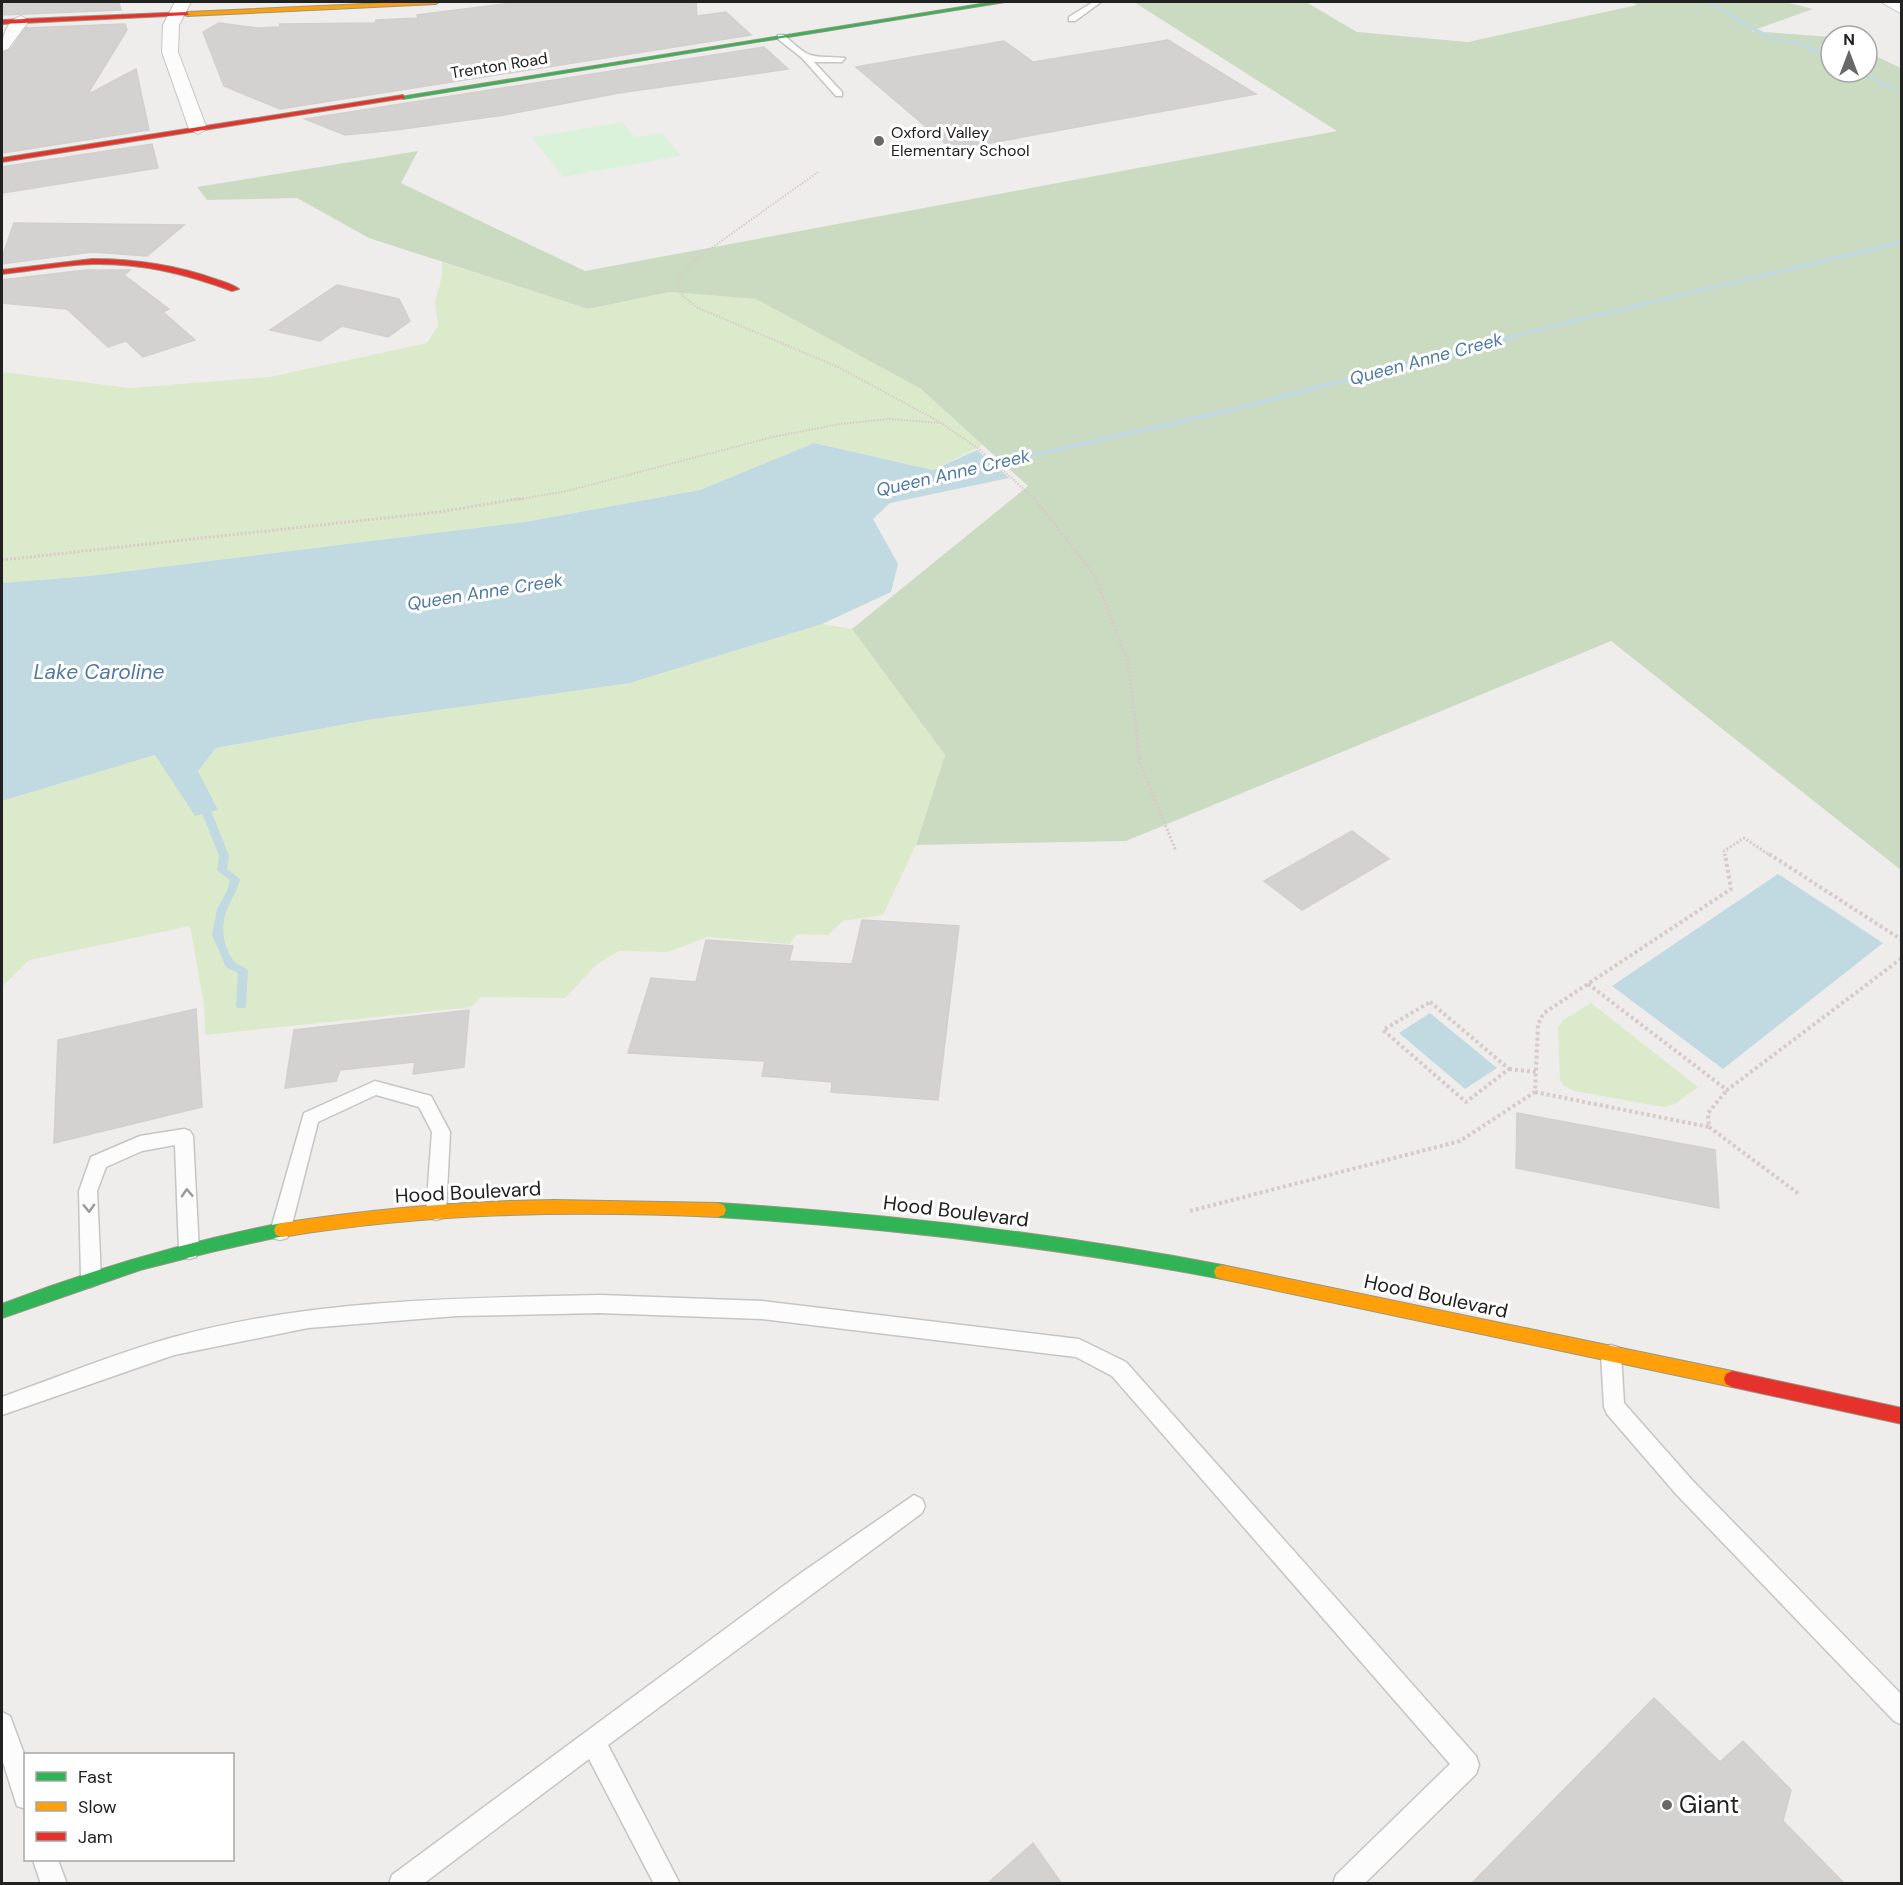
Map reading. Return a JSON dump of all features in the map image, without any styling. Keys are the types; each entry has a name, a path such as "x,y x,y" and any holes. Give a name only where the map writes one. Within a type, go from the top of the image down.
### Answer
{"street":[{"path":"2,22 179,8 436,2"},
{"name":"Trenton Road","path":"2,160 1002,2"},
{"path":"179,8 168,36 170,52 198,129"},
{"path":"2,46 21,21"},
{"path":"2,272 93,260 142,261 189,270 235,289"},
{"name":"Hood Boulevard","path":"2,1311 51,1290 189,1251 348,1219 531,1207 692,1209 857,1219 998,1234 1147,1257 1902,1416"}],"lane":[{"path":"1072,19 1096,2"},
{"path":"781,37 806,59 839,94"},
{"path":"806,59 816,62 842,60"},
{"path":"279,1232 310,1118 375,1088 425,1101 441,1132 436,1212"},
{"path":"91,1278 88,1191 98,1162 140,1144 184,1136 189,1251"},
{"path":"2,1406 174,1346 308,1319 456,1307 600,1304 762,1310 1079,1348 1119,1369 1467,1765 1345,1884"},
{"path":"1611,1354 1614,1407 1676,1479 1902,1713"},
{"path":"401,1884 914,1506"},
{"path":"2,1724 8,1765 24,1793"},
{"path":"593,1742 668,1884"},
{"path":"46,1861 54,1884"}],"path":[{"path":"818,172 696,259 682,273 677,284 682,295 696,307 838,367 941,423 979,449 1012,478 1053,520 1095,576 1128,663 1140,763 1176,851"},
{"path":"2,560 450,511 567,491 773,437 840,424 889,419 941,423"},
{"path":"1535,1092 1538,1024 1544,1013 1731,889 1724,851 1744,838 1902,940"},
{"path":"1709,1127 1708,1113 1727,1090 1902,958"},
{"path":"1588,984 1727,1090"},
{"path":"1509,1069 1466,1101 1383,1030 1430,1002 1509,1069 1536,1072"},
{"path":"1190,1211 1371,1162 1460,1141 1535,1092 1709,1127 1799,1194"}],"green space":[{"path":"1134,2 1306,2 1357,32 1468,42 1637,5 1630,2 1785,2 1813,9 1751,31 1819,36 1819,84 1879,84 1879,58 1901,68 1901,870 1611,641 1126,841 916,845 945,755 852,629 1028,486 921,389 756,299 670,292 588,309 369,238 297,198 207,200 197,187 418,151 401,183 585,271 1337,131"},
{"path":"622,122 635,137 662,133 681,156 563,177 532,137"},
{"path":"442,262 588,309 670,292 756,299 921,389 983,445 933,470 814,443 700,490 525,522 89,576 2,583 2,372 130,388 270,377 427,343 438,326 435,302 442,276"},
{"path":"822,624 852,629 945,755 916,845 883,915 843,921 828,935 797,934 790,944 707,937 668,952 619,951 596,965 565,998 481,997 471,1007 205,1035 204,1005 190,926 29,960 2,987 2,801 155,755 198,771 216,748 368,720 630,683"},
{"path":"1591,1003 1698,1087 1675,1104 1663,1107 1574,1091 1564,1086 1560,1080 1558,1028 1563,1020"}],"water":[{"name":"Lake Caroline","path":"814,443 933,470 977,450 1009,478 890,503 873,519 898,564 891,592 822,624 630,683 368,720 216,748 198,771 218,810 195,816 155,755 2,801 2,583 89,576 525,522 700,490"},
{"path":"1778,874 1883,943 1723,1069 1612,986"},
{"path":"1430,1013 1497,1068 1465,1089 1399,1033"}],"building":[{"path":"2,2 119,2 121,10 2,15"},
{"path":"521,2 696,2 697,16 726,12 751,35 280,109 224,86 203,32 219,23 258,28 279,27 280,24 375,23 376,20 418,18 417,15"},
{"path":"125,24 127,30 87,95 136,69 149,130 2,153 2,53 10,50 26,28"},
{"path":"1168,40 1256,94 953,150 856,67 1004,41 1033,62"},
{"path":"764,47 788,69 619,93 504,115 396,130 345,135 305,119"},
{"path":"152,144 158,168 2,193 2,167"},
{"path":"14,223 184,225 147,256 92,252 2,264 2,257"},
{"path":"86,270 130,270 124,275 169,309 163,312 195,340 143,357 126,341 108,347 67,309 2,303 2,280"},
{"path":"337,285 399,299 410,321 388,337 342,326 320,341 270,330"},
{"path":"1352,831 1389,859 1302,910 1264,881"},
{"path":"862,920 959,926 938,1100 831,1092 832,1082 762,1076 765,1061 628,1053 651,978 696,982 706,940 793,946 789,961 852,964"},
{"path":"196,1009 202,1107 54,1143 58,1040"},
{"path":"469,1010 464,1067 413,1074 415,1062 340,1070 336,1081 285,1088 294,1030"},
{"path":"1517,1113 1715,1150 1719,1208 1516,1168"},
{"name":"Giant","path":"1654,1698 1720,1762 1743,1741 1791,1790 1783,1821 1845,1884 1471,1884"},
{"path":"1033,1843 1062,1884 987,1884"}],"waterway":[{"name":"Queen Anne Creek","path":"1707,2 1770,38 1800,44 1819,53"},
{"name":"Queen Anne Creek","path":"1879,82 1902,93"},
{"name":"Queen Anne Creek","path":"981,467 1227,411 1568,322 1902,242"},
{"path":"207,813 224,856 222,870 235,879 232,891 222,909 217,935 230,964 243,971 241,1005"}],"traffic: fast":[{"path":"403,97 1002,2"},
{"path":"718,1210 845,1219 971,1232 1097,1249 1222,1272"},
{"path":"2,1311 140,1263 282,1230"}],"traffic: slow":[{"path":"187,14 436,2"},
{"path":"282,1230 390,1214 499,1207 609,1206 718,1210"},
{"path":"1222,1272 1732,1379"}],"traffic: jam":[{"path":"2,22 187,14"},
{"path":"2,160 403,97"},
{"path":"2,272 64,263 120,262 175,269 235,289"},
{"path":"1732,1379 1902,1416"}],"place":[{"name":"Oxford Valley Elementary School","path":"879,141"},
{"name":"Giant","path":"1667,1805"}]}
